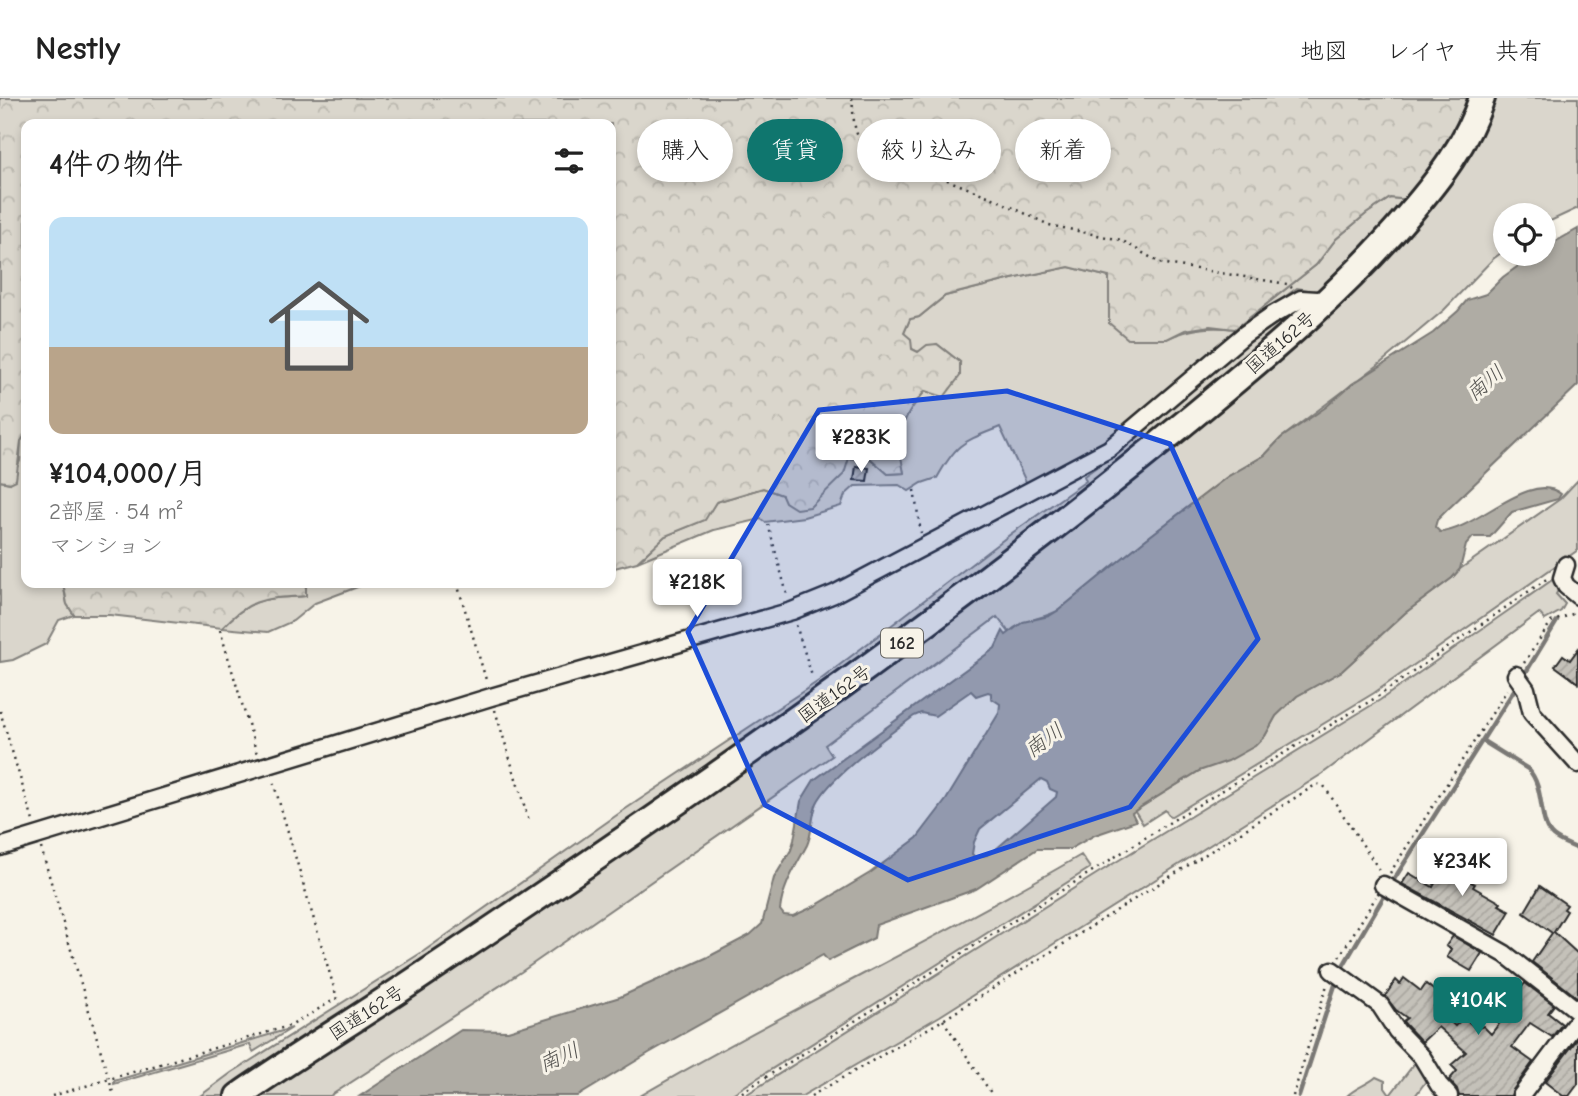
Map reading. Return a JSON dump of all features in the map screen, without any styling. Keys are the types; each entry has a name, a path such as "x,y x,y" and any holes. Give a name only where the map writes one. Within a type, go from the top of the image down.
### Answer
{"highway":[{"name":"国道162号","path":"238,1096 428,972 832,695 1138,461 1239,378 1312,302 1381,247 1438,179 1462,145 1482,98"}],"street":[{"path":"0,847 491,697 792,611 834,594 1109,449 1245,334 1271,316 1312,302"},
{"path":"1566,565 1562,578 1566,586 1578,596"},
{"path":"1516,675 1526,689 1532,713 1578,764"},
{"path":"1383,886 1504,954 1578,1011"},
{"path":"1332,970 1380,1005 1397,1031 1422,1057 1449,1096"},
{"path":"1521,1096 1578,1020"}],"path":[{"path":"852,98 855,130 868,149 993,198 1049,225 1121,240 1153,259 1173,266 1287,284 1312,302"},
{"path":"914,490 915,510 926,546"},
{"path":"768,524 812,676"},
{"path":"736,1096 1175,819 1377,697 1566,565"},
{"path":"811,1096 943,1020 1317,785 1324,786 1386,880 1551,622 1578,612"},
{"path":"52,1096 292,1025 337,998 271,775 259,760 220,630"},
{"path":"0,710 114,1096"},
{"path":"1293,1096 1332,970 1383,886"},
{"path":"943,1020 993,1096"}],"highlighted area":[{"path":"1007,391 1170,444 1258,639 1130,807 908,880 765,805 688,632 819,410"}],"green space":[{"path":"0,98 1474,98 1470,109 1411,200 1390,198 1366,214 1336,239 1316,265 1235,329 1210,326 1185,330 1167,339 1128,339 1109,323 1109,277 1069,267 945,296 919,317 910,319 904,333 911,339 912,349 918,352 927,345 937,344 960,362 960,376 944,397 925,391 905,420 900,438 904,473 888,474 871,459 849,458 844,474 810,507 796,509 785,502 782,495 763,488 716,502 705,520 665,536 637,562 616,568 616,119 21,119 21,441 16,480 10,483 0,481"},
{"path":"1491,98 1578,98 1578,208 1556,218 1556,203 1493,203 1493,259 1444,310 1377,366 1281,438 1265,455 1227,477 1059,610 1020,624 1009,632 997,617 825,745 832,756 521,972 330,1096 251,1096 432,978 1329,311"},
{"path":"1390,198 1411,200 1325,290 1297,288 1238,331 1099,448 1027,484 1000,427 962,445 950,457 937,478 909,491 899,485 855,486 845,495 841,506 804,517 765,522 761,519 714,530 637,562 665,536 704,520 716,502 763,488 782,495 849,458 871,459 888,474 904,473 899,446 904,420 919,398 960,362 937,344 918,352 912,349 904,333 910,319 919,317 945,296 1069,267 1109,277 1109,323 1166,339 1200,329 1235,329 1316,265 1336,239"},
{"path":"1298,309 1303,309 1252,358 818,696 224,1096 200,1096 231,1073 424,951 624,810 820,680 1012,533 1086,481 1084,476 1116,453 1248,339"},
{"path":"21,441 21,588 64,588 67,604 74,615 59,620 46,644 13,660 0,662 0,481 10,483 20,461"},
{"path":"1578,480 1578,550 1374,693 1170,817 1165,810 1143,824 1135,811 1199,771 1265,736 1276,716 1297,696 1342,671 1405,613 1460,569 1560,499"},
{"path":"1555,578 1560,587 1556,594 1565,604 1561,611 1545,620 1539,613 1322,774 940,1016 802,1096 744,1096 1098,873 1380,700"},
{"path":"64,588 306,588 306,596 260,601 251,605 222,628 110,615 74,615 67,604"},
{"path":"306,588 355,588 315,603 293,621 268,632 222,628 242,610 260,601 306,596"},
{"path":"1081,855 1090,868 729,1096 640,1096 750,1034 971,917"},
{"path":"292,1028 253,1052 250,1044 114,1084 114,1081"},
{"path":"1418,1059 1429,1077 1415,1096 1347,1096 1376,1077 1385,1081 1385,1088 1390,1095"}],"water":[{"name":"南川","path":"1578,229 1578,385 1446,511 1437,520 1435,527 1440,532 1454,529 1534,489 1548,488 1561,494 1558,499 1512,512 1490,537 1473,537 1466,545 1460,569 1452,578 1405,613 1342,671 1297,696 1276,716 1265,736 1255,746 1228,761 1199,771 1136,810 1132,813 1136,821 1095,835 1070,849 1037,849 976,889 876,925 874,938 828,961 823,955 578,1096 360,1096 461,1030 508,1031 620,997 750,935 762,924 774,878 791,850 801,801 814,780 995,648 1003,631 1006,635 1023,622 1049,616 1059,610 1227,477 1265,455 1281,438 1326,407 1352,384 1433,333 1467,300 1486,294 1518,266 1556,266 1556,241","holes":["971,691 976,696 991,693 991,698 1000,704 999,713 946,800 917,838 870,873 815,906 793,916 784,915 780,910 784,893 807,845 815,808 824,792 861,756 914,716 921,713 935,716","1041,779 1047,782 1050,789 1057,792 1056,797 995,850 975,857 972,854 974,842 980,829"]}],"building":[{"path":"856,466 869,468 867,481 854,480"},
{"path":"1578,649 1578,683 1555,666 1563,655 1570,660"},
{"path":"1445,864 1472,878 1471,882 1475,884 1473,887 1510,911 1496,935 1402,884 1409,873 1433,887"},
{"path":"1540,886 1567,905 1564,909 1567,911 1554,932 1578,954 1578,998 1532,962 1552,933 1524,913"},
{"path":"1453,936 1482,953 1471,971 1447,957 1451,949 1446,946"},
{"path":"1404,978 1421,991 1426,984 1441,996 1434,1006 1455,1026 1464,1017 1476,1029 1483,1026 1491,1034 1515,1003 1512,1001 1525,983 1554,1005 1548,1013 1562,1024 1552,1037 1530,1023 1512,1047 1533,1062 1511,1096 1459,1096 1449,1080 1457,1071 1451,1065 1466,1052 1438,1027 1422,1042 1405,1024 1403,1021 1407,1018 1396,1010 1385,996 1396,980 1400,984"},
{"path":"1578,1038 1578,1084 1569,1096 1563,1096 1545,1082"}],"waterway":[{"path":"1523,677 1557,621"},
{"path":"1391,884 1518,684"},
{"path":"1483,741 1528,769 1537,786 1548,830 1556,838 1578,849"},
{"path":"1340,971 1387,891"},
{"path":"1299,1096 1337,979"}]}
